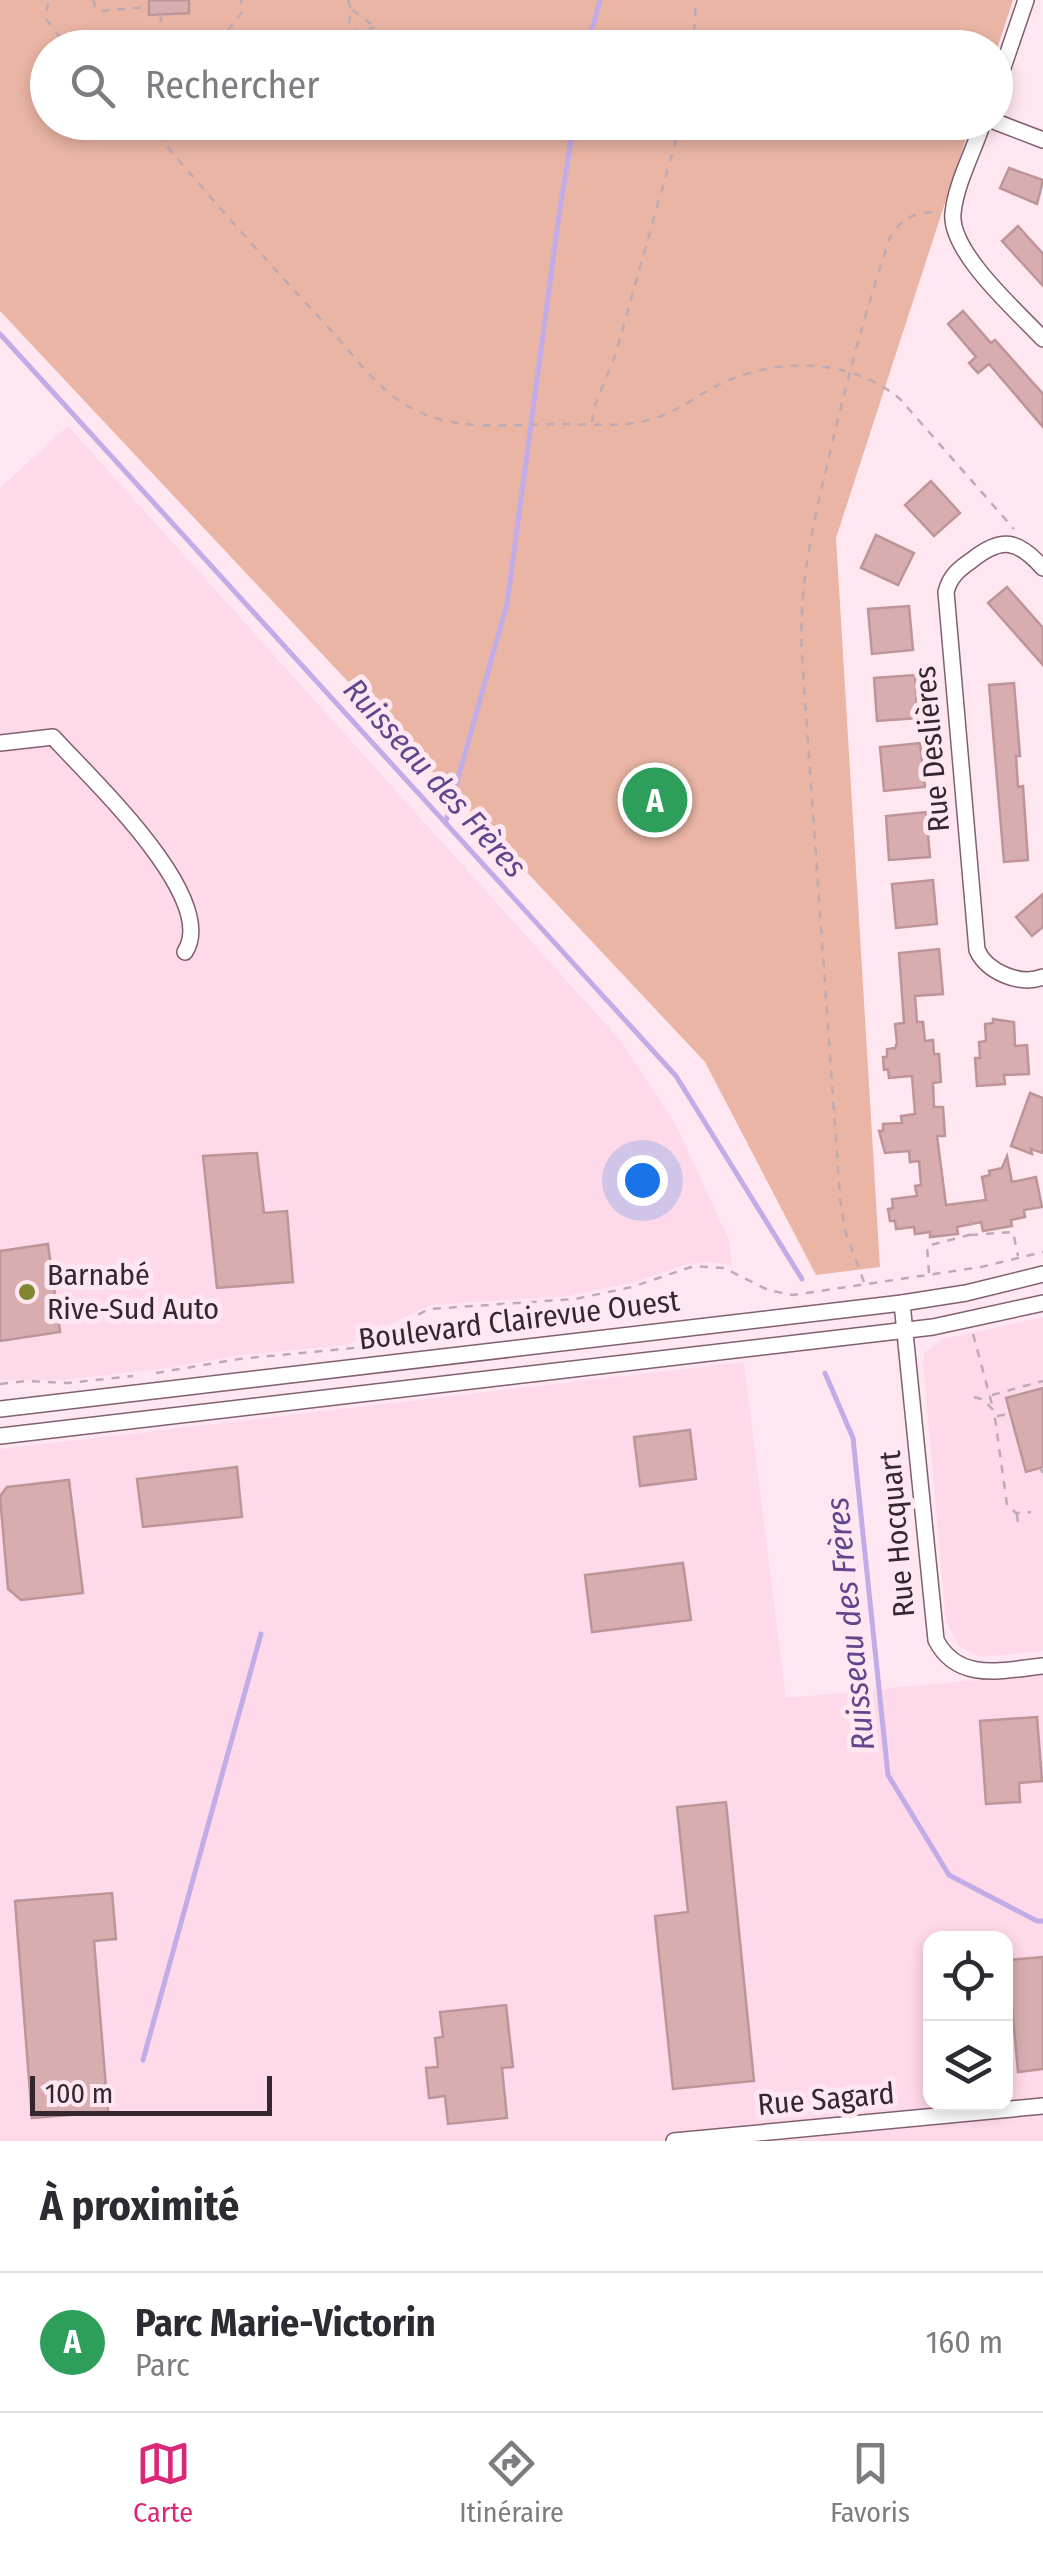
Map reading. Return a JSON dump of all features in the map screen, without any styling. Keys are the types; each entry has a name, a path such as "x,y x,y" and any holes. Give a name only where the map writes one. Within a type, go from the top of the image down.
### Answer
{"street":[{"path":"1013,38 1026,0"},
{"path":"1013,129 1043,140"},
{"path":"978,140 954,207 956,235 966,254 1043,340"},
{"name":"Rue Deslières","path":"1031,555 1009,544 988,548 954,574 946,596 977,950 988,966 1014,977 1043,977"},
{"path":"1031,555 1043,568"},
{"path":"0,744 54,737 160,857 178,884 188,913 190,944 185,952"},
{"name":"Boulevard Clairevue Ouest","path":"0,1408 902,1303 966,1293 1043,1274"},
{"name":"Rue Hocquart","path":"902,1303 936,1640 947,1657 971,1670 996,1672 1043,1666"},
{"name":"Boulevard Clairevue Ouest","path":"0,1436 906,1330 974,1320 1043,1303"},
{"path":"616,1336 619,1363"},
{"path":"121,1394 124,1421"},
{"name":"Rue Sagard","path":"674,2141 1043,2106"}],"path":[{"path":"93,0 97,11 149,7"},
{"path":"228,30 242,12 241,0"},
{"path":"348,0 349,25 355,30"},
{"path":"694,30 696,0"},
{"path":"48,3 46,19 54,30"},
{"path":"351,9 375,26 364,30"},
{"path":"161,14 161,30"},
{"path":"165,140 298,294 398,399 418,412 476,425 624,424 655,418 719,385 764,370 804,366 850,370 880,382 900,399 1008,519 1031,555"},
{"path":"592,424 593,410 615,356 676,140"},
{"path":"864,1282 845,1230 840,1198 800,630 805,562 850,370 891,234 914,214 942,213"},
{"path":"969,1236 971,1219"},
{"path":"929,1273 927,1246 969,1236 1014,1232 1018,1259"},
{"name":"Boulevard Clairevue Ouest","path":"153,1374 252,1358 353,1348 416,1314 438,1308 575,1299 632,1287 694,1266 724,1268 768,1290 788,1294 821,1292 1043,1252"},
{"path":"972,1332 996,1417 1006,1505 1016,1513 1018,1524"},
{"path":"0,1384 68,1384 138,1376"},
{"path":"990,1395 1043,1381"},
{"path":"974,1397 984,1400 994,1411"},
{"path":"996,1417 1010,1414"},
{"path":"988,1450 999,1448"},
{"path":"1040,1468 1043,1473"},
{"path":"1016,1513 1031,1512"}],"shaded area":[{"path":"0,0 1013,0 1003,30 30,30 30,140 965,140 836,538 880,1267 816,1275 705,1062 0,311"},
{"path":"68,426 620,1040 677,1127 729,1240 732,1265 687,1264 632,1283 569,1296 431,1305 347,1345 61,1380 0,1380 0,488"},
{"path":"1043,1317 1043,1651 980,1657 959,1646 946,1621 923,1361 925,1352 943,1339"},
{"path":"744,1362 786,1698 1043,1674 1043,2141 0,2141 0,1449"}],"building":[{"path":"149,0 189,0 189,13 149,15"},
{"path":"1009,168 1043,180 1037,204 1000,188"},
{"path":"1018,226 1043,254 1043,286 1002,241"},
{"path":"963,311 1043,394 1043,427 989,364 978,373 969,363 976,357 948,324"},
{"path":"931,481 960,513 934,536 905,505"},
{"path":"876,535 914,553 898,585 861,568"},
{"path":"1007,587 1043,628 1043,665 988,603"},
{"path":"909,606 913,650 872,654 868,609"},
{"path":"915,675 918,718 877,721 874,678"},
{"path":"1014,683 1020,756 1016,756 1018,787 1023,786 1028,860 1004,862 989,685"},
{"path":"920,743 925,787 884,791 880,747"},
{"path":"926,812 930,857 889,860 886,816"},
{"path":"933,880 937,924 896,928 892,884"},
{"path":"1043,894 1043,927 1032,936 1016,917"},
{"path":"939,949 943,994 915,996 917,1022 923,1022 925,1041 933,1040 934,1054 939,1054 941,1082 933,1083 934,1107 943,1107 945,1136 937,1136 946,1205 986,1200 982,1177 1002,1168 1007,1156 1012,1182 1036,1177 1042,1207 1024,1210 1025,1217 1011,1220 1012,1226 983,1231 981,1222 957,1227 958,1234 930,1237 930,1232 915,1234 914,1227 896,1229 895,1221 890,1221 888,1209 893,1208 892,1199 917,1196 915,1186 921,1185 919,1161 910,1162 909,1151 885,1153 879,1131 883,1131 883,1124 902,1123 901,1116 915,1114 912,1076 889,1078 888,1069 884,1070 883,1057 897,1043 895,1024 904,1023 899,953"},
{"path":"993,1019 1014,1022 1015,1046 1027,1045 1029,1074 1004,1075 1005,1084 977,1086 975,1058 980,1058 979,1042 986,1041 985,1024 993,1023"},
{"path":"1030,1093 1043,1098 1043,1153 1031,1149 1032,1154 1011,1146"},
{"path":"257,1153 264,1213 287,1211 293,1282 217,1288 203,1156"},
{"name":"Barnabé Rive-Sud Auto","path":"48,1244 60,1332 0,1341 0,1251"},
{"path":"1043,1388 1043,1467 1026,1472 1006,1398"},
{"path":"690,1430 696,1479 640,1486 634,1437"},
{"path":"237,1467 242,1517 143,1527 137,1479"},
{"path":"69,1480 83,1593 21,1600 8,1589 0,1496 7,1487"},
{"path":"683,1563 691,1620 592,1632 585,1575"},
{"path":"1037,1717 1042,1781 1019,1783 1020,1802 986,1804 980,1721"},
{"path":"726,1802 754,2081 673,2089 655,1916 688,1912 677,1807"},
{"path":"112,1893 116,1939 94,1941 108,2112 32,2118 15,1901"},
{"path":"1043,1957 1043,2069 1018,2072 1013,1960"},
{"path":"506,2005 513,2067 502,2068 507,2118 448,2124 445,2096 429,2098 426,2068 438,2067 435,2038 443,2037 440,2012"}],"waterway":[{"path":"592,30 600,0"},
{"path":"446,821 507,604 571,140"},
{"name":"Ruisseau des Frères","path":"0,334 676,1076 802,1279"},
{"name":"Ruisseau des Frères","path":"825,1373 853,1438 888,1775 949,1875 1043,1921"},
{"path":"143,2060 261,1634"}],"place":[{"name":"Parc Marie-Victorin","path":"655,800"},
{"name":"Barnabé Rive-Sud Auto","path":"27,1292"}]}
